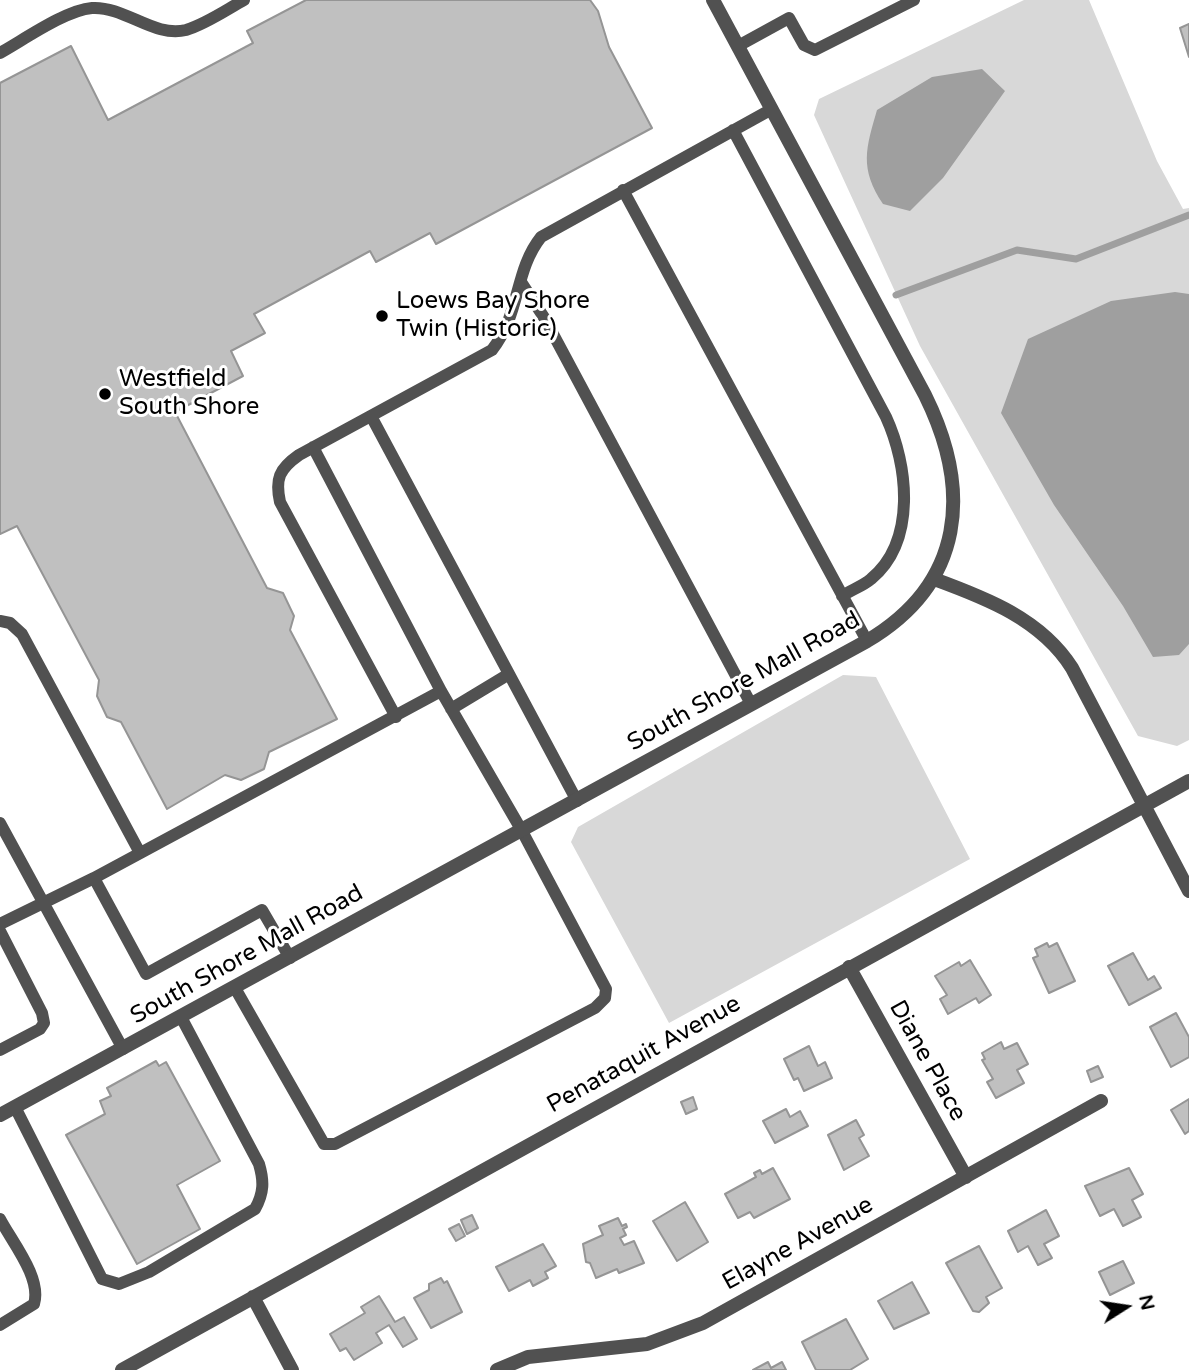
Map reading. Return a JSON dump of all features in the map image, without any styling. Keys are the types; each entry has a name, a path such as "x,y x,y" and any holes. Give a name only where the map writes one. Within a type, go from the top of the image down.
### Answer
{"street":[{"name":"South Shore Mall Road","path":"0,1115 867,641 919,600 934,579 946,548 953,506 952,473 944,436 713,0"},
{"path":"934,579 995,603 1032,626 1056,646 1072,668 1142,807 1189,891"},
{"name":"Penataquit Avenue","path":"122,1370 1189,781"},
{"name":"Diane Place","path":"849,967 966,1177"},
{"name":"Elayne Avenue","path":"497,1370 528,1357 647,1344 703,1323 1101,1101"},
{"path":"253,1297 292,1370"}],"lane":[{"path":"0,52 85,9 111,10 162,29 179,31 193,27 244,0"},
{"path":"738,46 789,18 804,45 815,50 914,0"},
{"path":"397,717 280,502 276,484 279,472 313,447 492,350 510,325 528,253 541,237 772,109"},
{"path":"733,130 886,417 902,461 901,528 890,557 871,579 842,596"},
{"path":"623,190 867,641"},
{"path":"521,282 545,319 751,704"},
{"path":"371,416 577,801"},
{"path":"234,988 324,1144 335,1144 595,1008 605,998 606,989 522,831 441,691 313,447"},
{"path":"0,621 10,623 22,634 140,853"},
{"path":"451,709 509,674"},
{"path":"0,924 94,878 441,691"},
{"path":"0,824 122,1049"},
{"path":"94,878 146,974 262,910 290,958"},
{"path":"0,931 42,1013 44,1023 40,1029 0,1050"},
{"path":"15,1107 102,1279 119,1284 149,1272 255,1209 262,1196 260,1164 181,1017"},
{"path":"0,1219 34,1282 37,1295 34,1304 0,1325"}],"shaded area":[{"path":"1024,0 1089,0 1157,161 1183,209 1189,208 1189,740 1177,746 1138,736 920,346 814,115 819,99"},
{"path":"982,69 1005,91 943,178 910,211 883,204 870,179 867,158 877,110 932,77"},
{"path":"1175,292 1189,294 1189,644 1179,655 1153,657 1123,606 1054,505 1001,413 1028,339 1111,301"},
{"path":"843,675 876,677 970,859 669,1023 571,842 578,827"}],"building":[{"name":"Westfield South Shore","path":"306,0 590,0 598,11 609,47 652,128 436,244 430,233 376,262 370,251 254,314 265,333 231,351 243,376 175,412 267,588 283,593 294,616 290,630 337,719 269,752 264,769 241,780 225,775 167,809 121,722 107,717 97,696 99,680 17,526 0,534 0,83 71,46 108,120 253,43 247,31"},
{"path":"1189,24 1189,57 1180,28"},
{"path":"1047,943 1049,947 1057,943 1075,981 1049,993 1033,958 1038,956 1035,949"},
{"path":"1133,953 1148,980 1154,976 1161,988 1129,1005 1108,966"},
{"path":"970,960 991,995 979,1003 976,998 948,1014 940,999 947,995 935,976 959,962 961,966"},
{"path":"1176,1013 1189,1037 1189,1057 1171,1067 1150,1027"},
{"path":"1001,1042 1004,1049 1017,1043 1028,1064 1017,1070 1024,1083 996,1098 987,1082 993,1079 982,1060 985,1059 982,1053"},
{"path":"809,1046 818,1066 825,1062 832,1078 804,1091 798,1078 794,1080 784,1059"},
{"path":"156,1061 159,1066 166,1062 220,1161 177,1185 200,1229 137,1264 66,1135 105,1114 100,1101 111,1096 107,1088"},
{"path":"1098,1066 1103,1077 1091,1082 1087,1071"},
{"path":"693,1097 697,1109 686,1114 681,1102"},
{"path":"1189,1099 1189,1131 1185,1134 1171,1110"},
{"path":"786,1109 790,1117 800,1111 808,1126 775,1143 763,1121"},
{"path":"856,1120 864,1135 859,1138 869,1156 844,1170 828,1135"},
{"path":"773,1168 790,1199 754,1218 750,1212 738,1218 725,1194 756,1177 754,1173 760,1170 762,1174"},
{"path":"1129,1168 1143,1194 1132,1200 1141,1217 1123,1226 1114,1209 1100,1216 1085,1186"},
{"path":"685,1202 708,1242 677,1261 653,1221"},
{"path":"1046,1210 1059,1236 1044,1244 1052,1258 1038,1265 1028,1246 1018,1252 1008,1231"},
{"path":"472,1215 478,1228 467,1234 461,1220"},
{"path":"618,1218 622,1226 626,1224 627,1227 623,1229 626,1235 620,1238 624,1245 634,1241 644,1263 619,1273 617,1269 596,1278 590,1263 586,1262 583,1244 603,1235 599,1226"},
{"path":"459,1224 465,1236 456,1241 449,1229"},
{"path":"543,1244 556,1266 545,1272 548,1278 533,1286 530,1280 509,1291 496,1267"},
{"path":"979,1246 1002,1288 986,1297 989,1303 979,1312 973,1311 946,1263"},
{"path":"1123,1261 1134,1283 1110,1295 1099,1272"},
{"path":"441,1278 444,1283 447,1281 462,1312 431,1328 414,1298 429,1290 429,1284"},
{"path":"912,1282 929,1313 894,1329 878,1301"},
{"path":"379,1296 395,1322 404,1317 417,1339 403,1347 389,1325 376,1333 382,1343 354,1360 346,1348 340,1351 330,1334 365,1313 361,1307"},
{"path":"846,1319 868,1359 850,1370 816,1370 802,1342"},
{"path":"768,1362 771,1368 782,1362 786,1370 753,1370"}],"waterway":[{"path":"896,295 1017,250 1076,259 1189,215"}],"place":[{"name":"Loews Bay Shore Twin (Historic)","path":"382,316"},
{"name":"Westfield South Shore","path":"105,394"}]}
